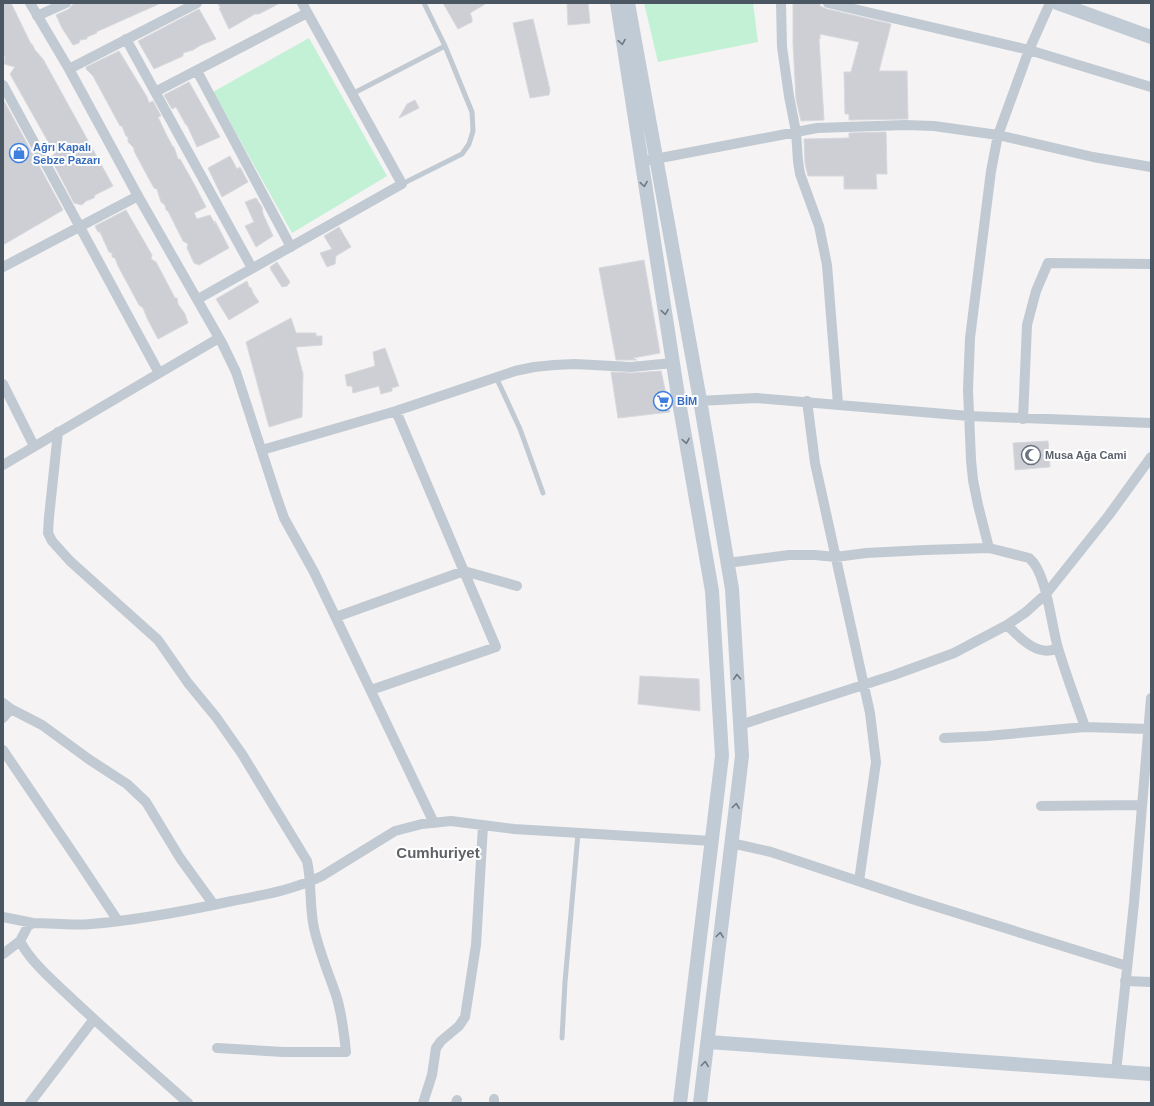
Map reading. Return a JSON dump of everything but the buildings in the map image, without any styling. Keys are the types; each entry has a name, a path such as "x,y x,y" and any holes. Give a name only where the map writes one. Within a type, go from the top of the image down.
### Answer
{"main road":[{"path":"617,3 640,161 679,402 712,591 722,756 680,1103"},
{"path":"628,3 700,400 732,588 742,756 700,1103"},
{"path":"1057,3 1151,37"},
{"path":"708,1042 1151,1074"}],"street":[{"path":"30,3 69,69 138,196 198,299 236,372 284,518 314,572 434,823"},
{"path":"37,16 66,3"},
{"path":"69,69 197,3"},
{"path":"198,299 402,184 302,3"},
{"path":"780,3 782,47 796,132 800,174 819,226 827,265 838,404"},
{"path":"828,3 1029,50 1151,86"},
{"path":"989,548 973,480 968,416 970,338 990,178 998,135 1029,50 1050,3"},
{"path":"155,92 307,13"},
{"path":"126,39 252,268"},
{"path":"196,71 291,247"},
{"path":"3,85 159,373"},
{"path":"640,161 656,160 817,128 905,125 934,126 998,135 1093,157 1151,167"},
{"path":"3,267 138,196"},
{"path":"1023,419 1027,325 1036,291 1048,263 1151,264"},
{"path":"3,465 219,338"},
{"path":"262,450 396,411 496,376 534,367 574,364 631,367 673,363"},
{"path":"3,384 34,446"},
{"path":"679,402 756,398 968,416 1151,423"},
{"path":"807,402 815,463 870,713 876,762 859,881"},
{"path":"370,690 496,647 396,411"},
{"path":"58,432 48,533 52,541 70,561 158,640 188,683 216,717 242,754 306,860 310,882 310,904 314,928 321,954 336,996 344,1033 346,1052 283,1052 217,1048"},
{"path":"740,725 864,685 954,653 1026,612 1046,594 1109,515 1151,457"},
{"path":"727,563 789,555 836,557 866,553 989,548 1029,558 1038,568 1046,594 1058,648 1085,727"},
{"path":"336,617 464,571 517,586"},
{"path":"1007,624 1017,635 1037,649 1052,651 1058,648"},
{"path":"1116,1072 1134,903 1151,698"},
{"path":"3,718 7,706 42,725 126,784 146,802 180,858 214,905"},
{"path":"944,738 987,736 1085,727 1149,731"},
{"path":"3,750 118,921"},
{"path":"1041,806 1142,804"},
{"path":"3,917 33,923 90,924 118,921 214,905 287,890 322,876 395,831 422,824 451,821 483,826 712,841"},
{"path":"423,1103 432,1075 436,1048 441,1040 459,1026 465,1017 476,945 483,826"},
{"path":"731,843 771,852 915,900 1127,966"},
{"path":"3,954 20,941 28,926 33,923"},
{"path":"20,941 24,951 94,1019 184,1102"},
{"path":"1126,981 1151,982"},
{"path":"30,1103 94,1019"}],"lane":[{"path":"402,184 462,154 472,138 474,125 472,112 445,46 424,3"},
{"path":"352,94 445,46"},
{"path":"496,376 520,429 543,493"},
{"path":"562,1038 565,982 578,833"}],"green space":[{"path":"644,3 753,3 758,42 658,62"},
{"path":"309,38 387,176 292,233 213,92"}],"place":[{"name":"Ağrı Kapalı Sebze Pazarı","path":"19,153"},
{"name":"BİM","path":"663,401"},
{"name":"Musa Ağa Cami","path":"1031,455"}],"district":[{"name":"Cumhuriyet","path":"438,852"}]}
